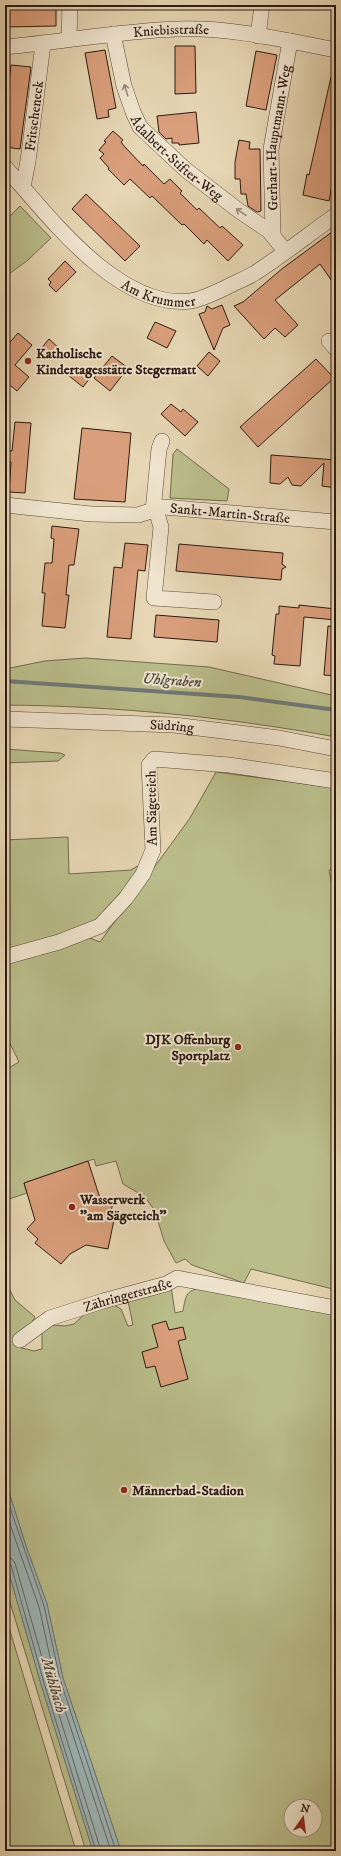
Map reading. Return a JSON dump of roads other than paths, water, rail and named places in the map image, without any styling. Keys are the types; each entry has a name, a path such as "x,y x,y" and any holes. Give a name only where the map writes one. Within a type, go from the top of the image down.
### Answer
{"street":[{"path":"68,39 70,5"},
{"path":"258,36 262,5"},
{"name":"Kniebisstraße","path":"5,47 42,44 68,39 113,34 178,29 208,30 258,36 336,50"},
{"name":"Adalbert-Stifter-Weg","path":"113,34 124,86 140,127 186,170 238,210 273,234 285,251"},
{"name":"Gerhart-Hauptmann-Weg","path":"273,234 271,149 290,41"},
{"name":"Fritscheneck","path":"22,187 28,161 42,44"},
{"name":"Am Krummer","path":"5,168 90,260 119,281 141,292 168,300 191,301 213,294 254,274 336,215"},
{"path":"162,441 159,449 154,511 162,527 154,598 214,602"},
{"name":"Sankt-Martin-Straße","path":"5,505 91,514 138,515 164,507 336,522"},
{"name":"Südring","path":"5,719 174,725 279,738 336,750"},
{"name":"Am Sägeteich","path":"5,957 59,942 100,926 126,898 143,874 153,850 149,765 154,759 229,765 336,781"},
{"name":"Zähringerstraße","path":"20,1340 50,1318 102,1301 166,1284 177,1278 336,1308"}],"water":[{"name":"Mühlbach","path":"5,1480 26,1546 47,1604 63,1678 121,1851 93,1851 41,1684 5,1559"}],"waterway":[{"name":"Uhlgraben","path":"5,681 239,697 336,710"}],"place":[{"name":"Katholische Kindertagesstätte Stegermatt","path":"28,361"},
{"name":"DJK Offenburg Sportplatz","path":"238,1047"},
{"name":"Wasserwerk \"am Sägeteich\"","path":"72,1207"},
{"name":"Männerbad-Stadion","path":"124,1490"}]}
